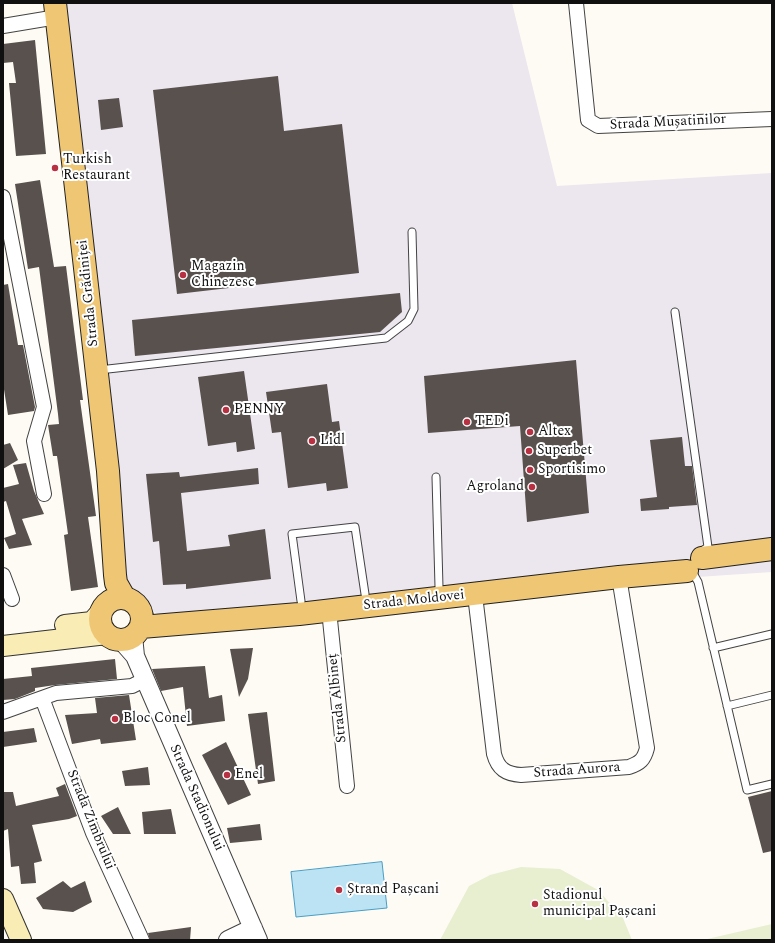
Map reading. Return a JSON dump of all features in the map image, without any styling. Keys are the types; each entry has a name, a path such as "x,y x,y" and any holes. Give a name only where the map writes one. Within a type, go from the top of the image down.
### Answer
{"main road":[{"name":"Strada Grădiniței","path":"56,10 108,471 113,598 100,624 130,634"},
{"name":"Strada Moldovei","path":"3,646 130,634 329,610 475,595 619,577 697,566 772,549"},
{"name":"Strada Moldovei","path":"130,634 301,601 438,586 772,561"},
{"path":"3,632 92,622 113,598 135,602 130,634"},
{"path":"3,899 21,940"}],"street":[{"name":"Strada Mușatinilor","path":"576,3 588,120 598,126 772,119"},
{"path":"3,26 56,10"},
{"path":"3,197 44,407 34,441 44,494"},
{"path":"3,575 12,599"},
{"name":"Strada Aurora","path":"475,595 494,754 496,762 502,770 510,774 521,775 629,767 639,764 645,757 647,748 619,577"},
{"name":"Strada Albineț","path":"329,610 347,786"},
{"name":"Strada Stadionului","path":"130,634 144,680 255,934"},
{"path":"3,712 19,708 56,693 132,686 144,680"},
{"name":"Strada Zimbrului","path":"42,698 93,833 142,940"},
{"path":"228,940 255,934"}],"lane":[{"path":"97,370 386,338 408,321 414,309 412,232"},
{"path":"675,312 697,566 713,648 747,790 772,784"},
{"path":"436,476 438,586"},
{"path":"301,601 292,534 355,527 365,594"},
{"path":"713,648 772,634"},
{"path":"727,706 772,695"}],"shaded area":[{"path":"63,3 512,3 557,186 772,173 772,572 682,578 172,621 135,602 131,613 88,245"}],"green space":[{"name":"Stadionul municipal Pașcani","path":"521,867 560,869 598,890 623,918 632,940 440,940 469,886 490,875"},
{"path":"772,924 772,940 703,940"}],"water":[{"name":"Ștrand Pașcani","path":"382,862 387,908 296,917 291,872"}],"building":[{"path":"35,40 46,154 16,156 9,83 16,83 13,62 3,63 3,44"},
{"path":"278,76 284,131 342,124 359,273 177,294 153,90"},
{"path":"119,98 123,127 101,130 98,100"},
{"path":"40,180 54,267 66,266 83,400 80,400 96,516 88,517 98,587 71,591 64,535 68,534 57,456 53,456 48,425 59,424 39,267 28,269 15,184"},
{"path":"8,284 18,345 23,345 35,407 34,411 8,415 3,383 3,285"},
{"path":"400,293 402,312 380,332 135,356 132,320"},
{"path":"576,360 589,513 527,522 520,426 428,433 424,376"},
{"name":"PENNY","path":"244,371 255,449 237,452 236,442 208,446 198,377"},
{"name":"Lidl","path":"327,384 332,422 339,421 348,488 327,491 326,483 288,488 281,432 272,433 266,392"},
{"path":"682,437 685,466 692,466 697,505 641,511 640,499 657,497 650,440"},
{"path":"10,443 18,460 3,469 3,445"},
{"path":"26,463 34,491 44,514 22,519 32,545 9,549 4,538 16,534 6,501 3,502 3,488 19,484 13,465"},
{"path":"258,468 259,484 181,493 187,551 230,546 228,535 265,529 271,579 186,589 186,584 163,585 159,541 153,542 146,474 179,472 180,477"},
{"path":"253,648 248,679 239,697 230,649"},
{"path":"115,659 117,679 35,688 35,691 15,699 3,700 3,679 32,676 31,668"},
{"path":"205,666 209,698 222,695 225,721 187,726 183,687 161,691 152,669"},
{"name":"Bloc Conel","path":"129,695 136,740 101,744 100,739 72,744 65,715 97,713 95,698"},
{"path":"267,712 275,781 258,784 248,714"},
{"path":"34,728 37,742 3,747 3,732"},
{"name":"Enel","path":"226,742 251,795 228,805 202,755"},
{"path":"148,767 150,785 125,786 122,771"},
{"path":"65,784 77,816 69,819 32,825 42,861 34,863 36,883 21,884 19,866 11,867 8,829 3,831 3,792 13,792 16,806 59,796 56,788"},
{"path":"772,791 772,851 763,853 748,797"},
{"path":"118,807 131,834 113,834 101,816"},
{"path":"171,809 176,834 144,834 142,812"},
{"path":"260,824 262,840 230,843 227,828"},
{"path":"63,881 71,888 85,881 92,902 73,912 43,909 36,898"},
{"path":"191,927 190,940 150,940 148,933"}],"place":[{"name":"Turkish Restaurant","path":"55,168"},
{"name":"Magazin Chinezesc","path":"183,275"},
{"name":"PENNY","path":"226,410"},
{"name":"TEDi","path":"467,422"},
{"name":"Altex","path":"530,432"},
{"name":"Lidl","path":"312,441"},
{"name":"Superbet","path":"529,451"},
{"name":"Sportisimo","path":"530,470"},
{"name":"Agroland","path":"532,487"},
{"name":"Bloc Conel","path":"115,719"},
{"name":"Enel","path":"227,775"},
{"name":"Ștrand Pașcani","path":"339,890"},
{"name":"Stadionul municipal Pașcani","path":"535,904"}]}
